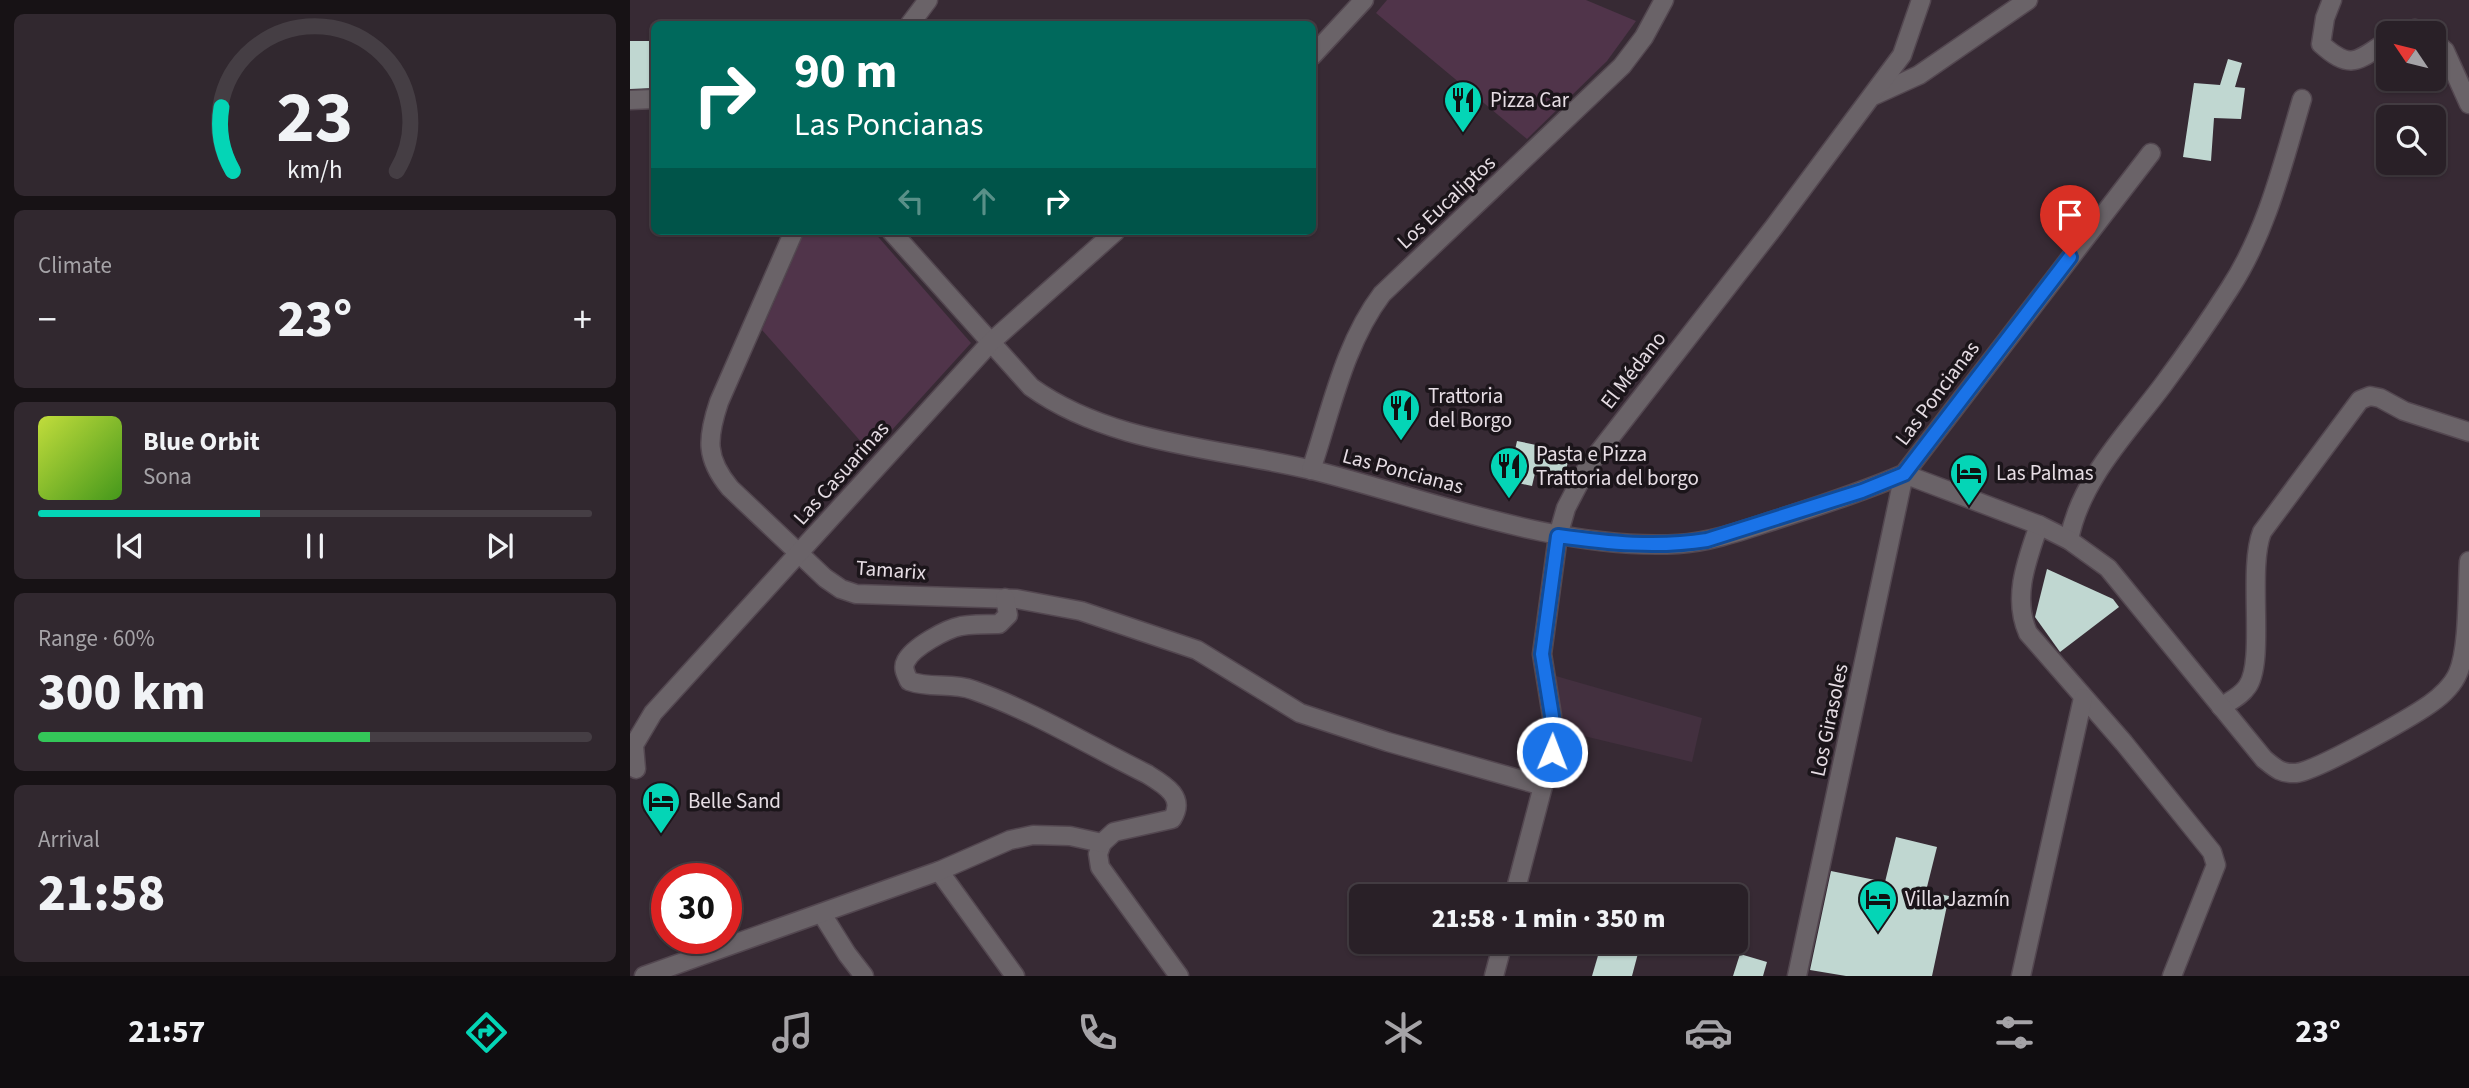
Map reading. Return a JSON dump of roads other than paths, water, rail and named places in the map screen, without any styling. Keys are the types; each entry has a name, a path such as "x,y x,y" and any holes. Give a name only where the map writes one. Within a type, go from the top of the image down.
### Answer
{"street":[{"path":"911,21 928,0"},
{"path":"1316,52 1364,0"},
{"name":"Los Eucaliptos","path":"1311,470 1352,347 1375,303 1622,66 1644,37 1664,0"},
{"path":"1872,97 1902,55 1921,0"},
{"name":"El Médano","path":"1517,884 1543,786 1553,733 1542,654 1558,536 1566,508 1587,466 1872,97 1919,75 2028,0"},
{"path":"2332,0 2325,18 2321,44 2337,59 2358,61 2376,49"},
{"path":"2446,53 2469,104"},
{"path":"630,100 651,99"},
{"path":"2069,540 2072,523 2093,480 2165,382 2242,268 2277,186 2302,99"},
{"name":"Las Poncianas","path":"895,235 1031,387 1050,401 1092,421 1311,470 1558,536 1614,544 1671,545 1707,540 1862,491 1904,474 2151,153"},
{"name":"Tamarix","path":"792,235 719,402 712,422 711,458 717,472 798,554 841,589 856,594 1005,598 1081,611 1197,650 1300,713 1543,786"},
{"name":"Las Casuarinas","path":"636,769 634,745 653,713 991,342 1111,235"},
{"path":"2221,707 2239,695 2254,674 2257,553 2262,532 2360,400 2370,396 2380,398 2404,411 2469,432"},
{"path":"1904,474 2039,525 2069,540 2108,568 2264,759 2279,772 2298,773 2348,750 2430,704 2446,690 2459,673 2464,643 2469,561"},
{"name":"Los Girasoles","path":"1797,976 1904,474"},
{"path":"2039,525 2023,578 2022,620 2040,650 2124,743 2212,852 2216,865 2172,976"},
{"path":"1005,598 1008,615 999,624 962,626 944,631 913,652 904,662 904,672 909,681 922,686 970,689 1022,711 1147,774 1163,783 1176,796 1178,811 1172,819 1114,832 1102,843 1098,854 1100,867 1179,976"},
{"path":"2021,976 2083,698"},
{"path":"645,976 939,871 1010,840 1033,835 1070,836 1102,843"},
{"path":"939,871 1015,976"},
{"path":"822,914 863,976"},
{"path":"1494,976 1500,954"}],"place":[{"name":"Pizza Car","path":"1463,134"},
{"name":"Trattoria del Borgo","path":"1401,442"},
{"name":"Pasta e Pizza Trattoria del borgo","path":"1509,500"},
{"name":"Las Palmas","path":"1969,507"},
{"name":"Belle Sand","path":"661,835"},
{"name":"Villa Jazmín","path":"1878,933"}]}
